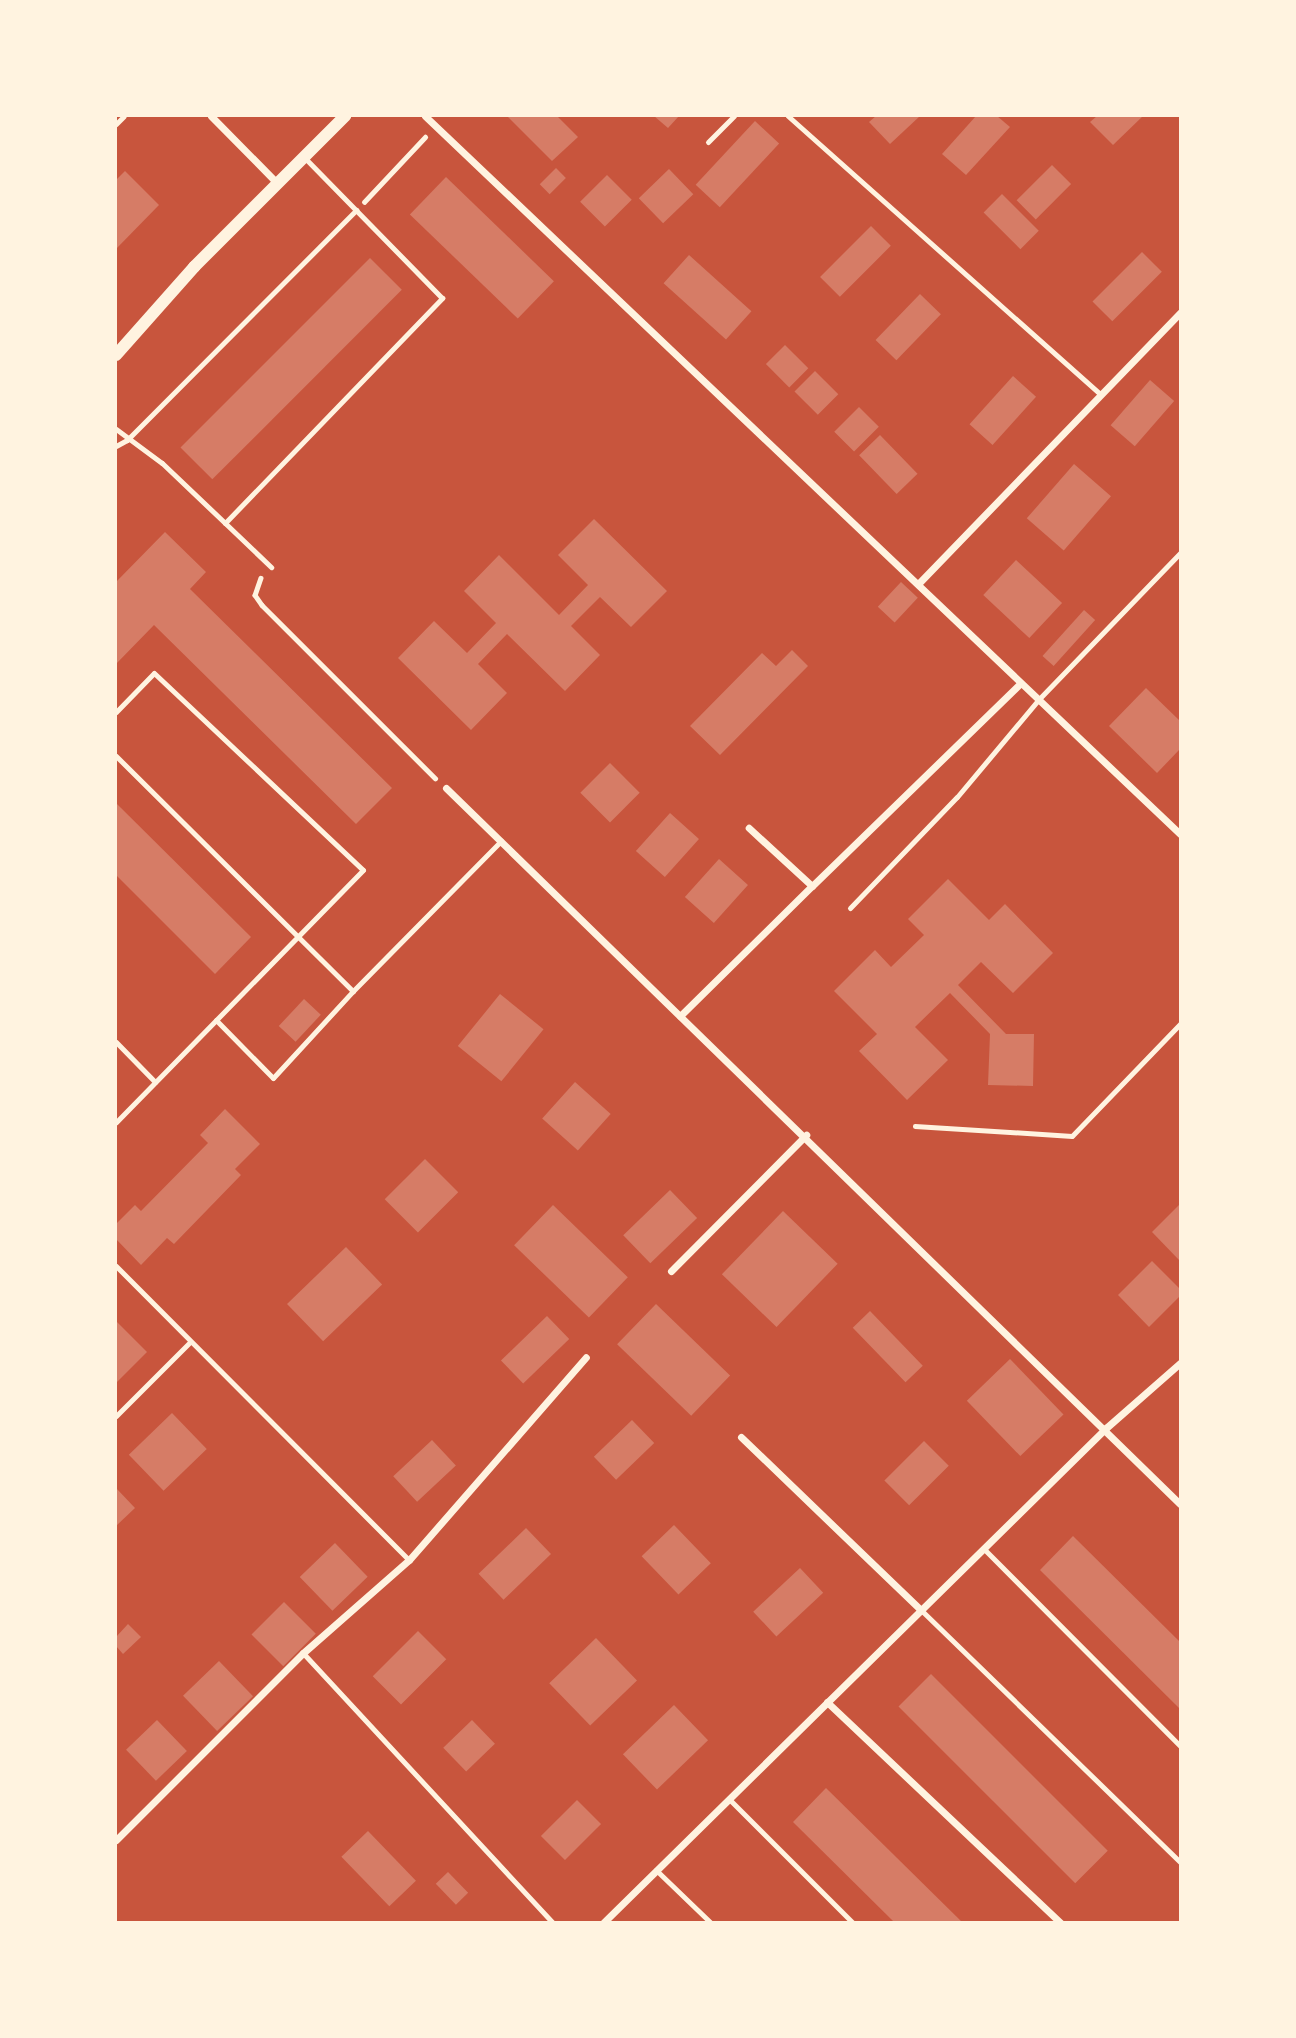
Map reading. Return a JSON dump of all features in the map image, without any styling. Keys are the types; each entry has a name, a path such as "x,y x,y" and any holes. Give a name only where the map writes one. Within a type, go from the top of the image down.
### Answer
{"street":[{"path":"211,116 277,183"},
{"path":"116,355 277,183 345,116"},
{"path":"425,116 1020,684 1181,834"},
{"path":"918,584 1181,313"},
{"path":"680,1016 1020,684"},
{"path":"446,788 1107,1428 1181,1504"},
{"path":"749,828 812,886"},
{"path":"671,1271 806,1135"},
{"path":"116,1840 303,1653 409,1560 586,1357"},
{"path":"603,1923 1107,1428 1181,1363"},
{"path":"740,1437 921,1610"},
{"path":"827,1702 1061,1923"}],"lane":[{"path":"116,124 124,116"},
{"path":"708,142 734,116"},
{"path":"788,116 1101,396"},
{"path":"225,523 442,298 304,157"},
{"path":"116,446 127,440 356,210"},
{"path":"116,429 127,440 162,463 271,567"},
{"path":"850,908 957,797 1039,699 1181,553"},
{"path":"116,712 154,673 363,870 116,1122"},
{"path":"116,756 353,991"},
{"path":"216,1020 274,1079 353,991 501,841"},
{"path":"116,1042 155,1082"},
{"path":"116,1266 409,1560"},
{"path":"116,1416 190,1342"},
{"path":"984,1549 1181,1746"},
{"path":"921,1610 1181,1862"},
{"path":"303,1653 553,1923"},
{"path":"729,1798 853,1923"},
{"path":"656,1870 711,1923"}],"path":[{"path":"356,210 435,126"},
{"path":"271,567 259,580 255,595 262,606 446,788"},
{"path":"915,1126 1072,1136 1181,1024"}],"building":[{"path":"507,116 557,116 578,137 552,161"},
{"path":"654,116 679,116 668,128"},
{"path":"876,116 920,116 890,144 869,122"},
{"path":"976,116 997,116 1010,127 966,175 942,154"},
{"path":"1097,116 1143,116 1113,145 1090,122"},
{"path":"755,121 779,144 720,207 696,185"},
{"path":"1052,165 1071,184 1036,219 1017,200"},
{"path":"556,168 566,178 550,194 540,184"},
{"path":"669,169 693,194 663,223 639,198"},
{"path":"125,171 159,205 116,249 116,180"},
{"path":"607,175 632,200 605,227 580,202"},
{"path":"446,177 554,281 518,319 410,214"},
{"path":"1002,194 1039,231 1020,249 984,212"},
{"path":"871,226 891,246 840,297 820,277"},
{"path":"1142,252 1162,272 1112,321 1093,301"},
{"path":"689,255 751,311 726,339 664,283"},
{"path":"370,258 402,290 212,479 180,448"},
{"path":"920,294 941,314 896,360 876,340"},
{"path":"785,345 808,368 789,387 766,364"},
{"path":"815,371 838,394 818,415 794,392"},
{"path":"1013,376 1036,397 993,445 970,424"},
{"path":"1150,380 1174,401 1135,446 1111,425"},
{"path":"859,407 879,427 854,452 834,432"},
{"path":"880,435 918,474 897,494 859,455"},
{"path":"1074,464 1111,496 1064,550 1027,518"},
{"path":"594,519 667,591 631,627 600,597 571,626 600,655 565,691 507,634 478,664 507,693 471,730 398,658 434,621 467,653 496,623 464,591 499,555 559,615 588,585 558,555"},
{"path":"165,532 206,572 190,589 392,788 356,824 154,625 116,664 116,582"},
{"path":"1016,560 1062,603 1029,638 983,595"},
{"path":"901,582 918,598 895,623 878,607"},
{"path":"1084,610 1095,620 1054,666 1043,656"},
{"path":"792,650 808,666 720,755 690,726 762,653 776,666"},
{"path":"1146,688 1180,721 1180,749 1157,773 1109,726"},
{"path":"610,763 640,793 610,822 580,793"},
{"path":"116,803 251,937 215,974 116,875"},
{"path":"670,813 699,839 665,877 636,851"},
{"path":"719,859 748,885 714,923 685,897"},
{"path":"948,879 989,920 1005,904 1053,953 1013,993 981,962 958,985 1006,1034 1034,1034 1033,1086 988,1085 990,1034 950,993 915,1027 948,1060 907,1100 859,1051 877,1034 834,991 875,950 891,967 924,935 908,919"},
{"path":"500,994 544,1029 501,1081 458,1046"},
{"path":"304,999 321,1015 296,1042 279,1026"},
{"path":"575,1082 611,1114 578,1151 542,1118"},
{"path":"225,1109 260,1144 235,1169 241,1175 174,1244 167,1238 141,1265 116,1239 116,1224 135,1205 141,1211 208,1143 200,1135"},
{"path":"425,1159 458,1192 418,1233 385,1199"},
{"path":"670,1190 697,1218 650,1263 623,1235"},
{"path":"1180,1204 1180,1261 1152,1232"},
{"path":"553,1205 628,1277 589,1318 514,1245"},
{"path":"783,1211 838,1264 777,1327 722,1274"},
{"path":"346,1247 382,1284 323,1341 287,1304"},
{"path":"1152,1261 1180,1289 1180,1296 1149,1327 1118,1295"},
{"path":"656,1304 730,1376 691,1416 617,1344"},
{"path":"870,1311 923,1366 906,1382 853,1328"},
{"path":"547,1316 569,1339 523,1383 501,1360"},
{"path":"116,1321 147,1352 116,1383"},
{"path":"1010,1359 1063,1414 1020,1456 967,1401"},
{"path":"172,1413 207,1449 164,1491 129,1455"},
{"path":"632,1420 654,1443 616,1480 594,1457"},
{"path":"432,1440 456,1466 417,1502 393,1476"},
{"path":"924,1441 949,1466 909,1505 884,1481"},
{"path":"116,1488 135,1508 116,1526"},
{"path":"674,1525 711,1563 678,1594 642,1556"},
{"path":"526,1528 551,1554 504,1600 479,1574"},
{"path":"1073,1536 1180,1642 1180,1709 1040,1570"},
{"path":"335,1543 368,1577 332,1611 300,1577"},
{"path":"800,1568 823,1593 776,1637 753,1612"},
{"path":"284,1602 316,1634 283,1666 251,1635"},
{"path":"128,1624 141,1637 123,1654 116,1646 116,1637"},
{"path":"418,1631 446,1659 401,1705 373,1676"},
{"path":"596,1638 637,1680 590,1726 549,1683"},
{"path":"219,1661 253,1696 217,1731 183,1696"},
{"path":"931,1674 1108,1851 1075,1883 898,1707"},
{"path":"674,1705 708,1740 657,1790 623,1754"},
{"path":"157,1720 187,1751 156,1781 126,1750"},
{"path":"472,1720 495,1744 466,1772 443,1748"},
{"path":"826,1788 963,1923 895,1923 793,1822"},
{"path":"577,1800 601,1824 565,1860 541,1836"},
{"path":"368,1831 416,1881 389,1906 341,1857"},
{"path":"448,1872 468,1893 456,1905 436,1884"}]}
